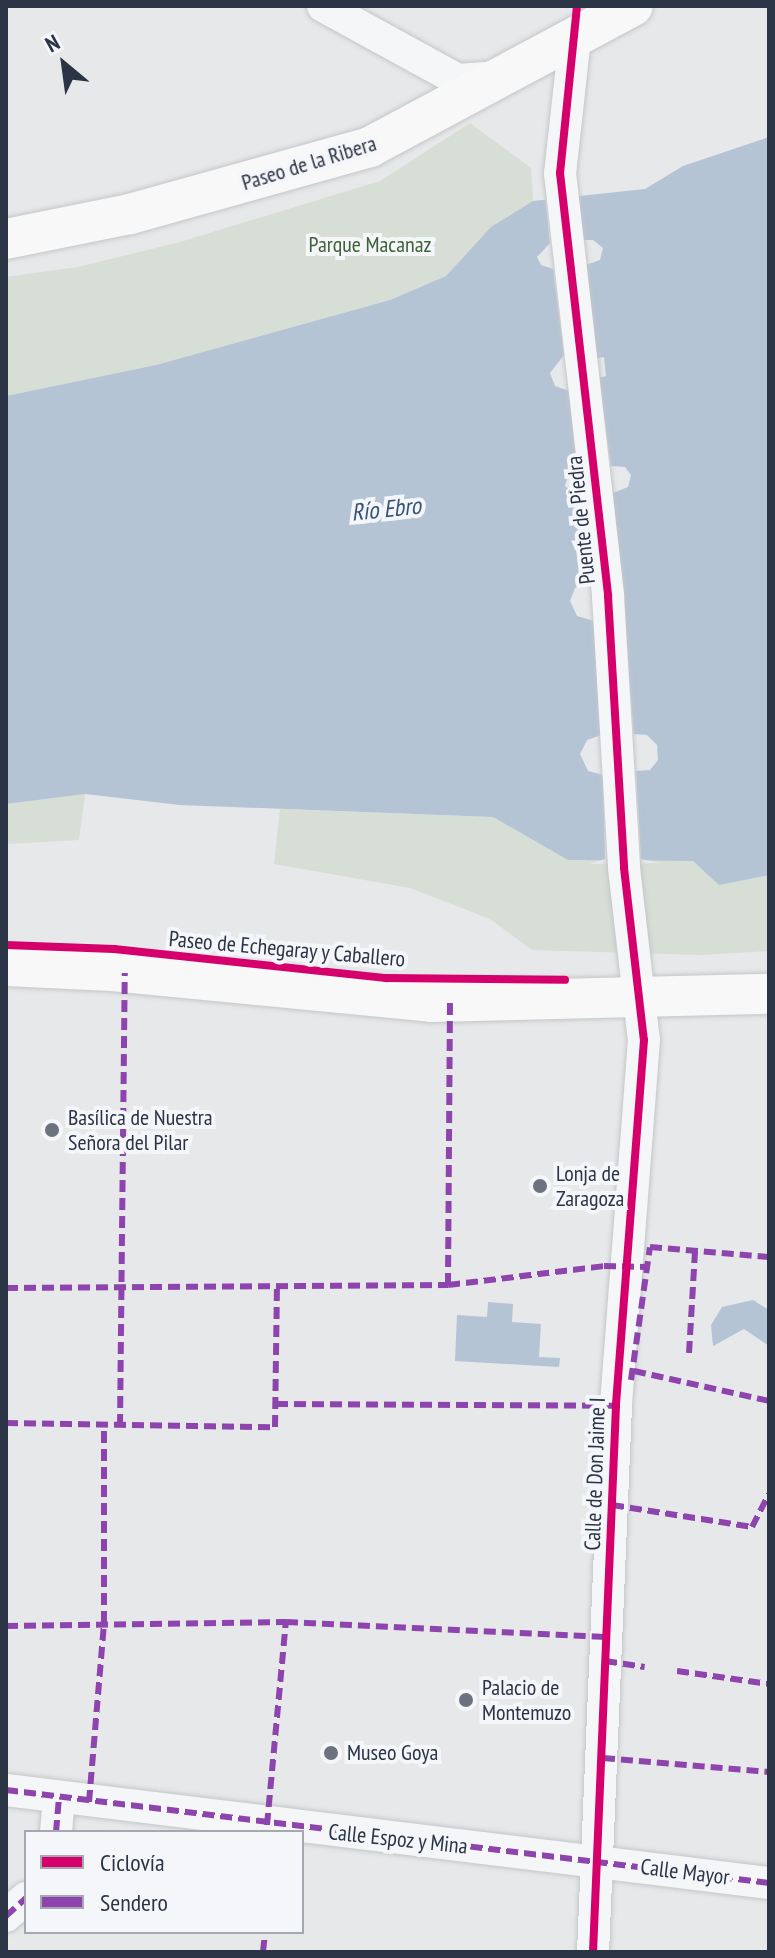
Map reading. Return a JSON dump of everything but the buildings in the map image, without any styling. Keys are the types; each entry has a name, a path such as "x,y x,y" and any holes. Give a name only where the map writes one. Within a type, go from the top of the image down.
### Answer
{"main road":[{"name":"Paseo de la Ribera","path":"6,239 115,218 344,156 506,76 576,22 633,6"},
{"name":"Paseo de Echegaray y Caballero","path":"6,966 112,971 420,1002 769,994"}],"street":[{"path":"323,6 458,80 506,76"},
{"name":"Puente de Piedra","path":"576,22 560,173 608,596 639,999"},
{"name":"Calle de Don Jaime I","path":"593,1952 600,1862 616,1406 644,1040 639,999"},
{"name":"Calle Espoz y Mina","path":"6,1790 600,1862"},
{"path":"56,1830 59,1797"},
{"name":"Calle Mayor","path":"600,1862 769,1883"},
{"path":"6,1916 24,1900"}],"green space":[{"name":"Parque Macanaz","path":"470,123 531,168 533,201 491,227 446,276 390,300 156,365 6,396 6,277 78,267 180,242 380,181"},
{"path":"85,794 79,840 6,844 6,804"},
{"path":"280,809 493,817 569,860 693,861 754,877 769,875 769,951 701,955 532,950 490,919 410,888 274,864"}],"water":[{"name":"Río Ebro","path":"769,137 769,875 719,885 693,861 568,860 493,817 180,805 85,794 6,804 6,396 156,365 390,300 446,276 491,227 533,201 645,189 683,166"},
{"path":"753,1300 769,1310 769,1346 744,1329 713,1346 711,1325 722,1307"},
{"path":"488,1302 513,1304 512,1322 541,1324 539,1357 560,1358 559,1367 455,1361 457,1315 487,1317"}],"pier":[{"path":"577,192 582,240 593,240 603,248 600,260 586,265 596,358 604,357 606,376 599,378 611,466 625,467 631,475 628,487 613,493 634,734 647,735 657,745 658,760 650,770 636,771 641,859 661,863 589,864 605,859 603,775 588,771 580,754 587,740 601,735 594,621 577,616 570,601 575,588 591,580 582,499 565,486 568,475 577,468 569,391 555,386 550,373 564,355 553,269 541,265 537,257 550,243 545,196"}],"marked path":[{"path":"120,1426 125,973"},
{"path":"448,1285 450,1002"},
{"path":"631,1380 650,1247 769,1257"},
{"path":"689,1353 695,1251"},
{"path":"6,1288 448,1285 604,1266 647,1267"},
{"path":"6,1423 275,1427 277,1286"},
{"path":"634,1371 769,1401"},
{"path":"276,1404 616,1406"},
{"path":"89,1802 104,1623 104,1425"},
{"path":"612,1505 752,1527 769,1494"},
{"path":"6,1626 286,1622 606,1637"},
{"path":"267,1825 286,1622"},
{"path":"605,1661 645,1667"},
{"path":"677,1671 769,1684"},
{"path":"603,1758 769,1772"},
{"path":"6,1790 769,1883"},
{"path":"56,1830 59,1797"},
{"path":"6,1916 24,1900"},
{"path":"263,1952 265,1934"}],"cycle path":[{"path":"577,6 560,173 608,596 624,868 644,1040 616,1406 593,1952"},
{"path":"6,945 114,949 386,978 565,980"}],"place":[{"name":"Basílica de Nuestra Señora del Pilar","path":"52,1130"},
{"name":"Lonja de Zaragoza","path":"540,1186"},
{"name":"Palacio de Montemuzo","path":"466,1700"},
{"name":"Museo Goya","path":"331,1753"}]}
